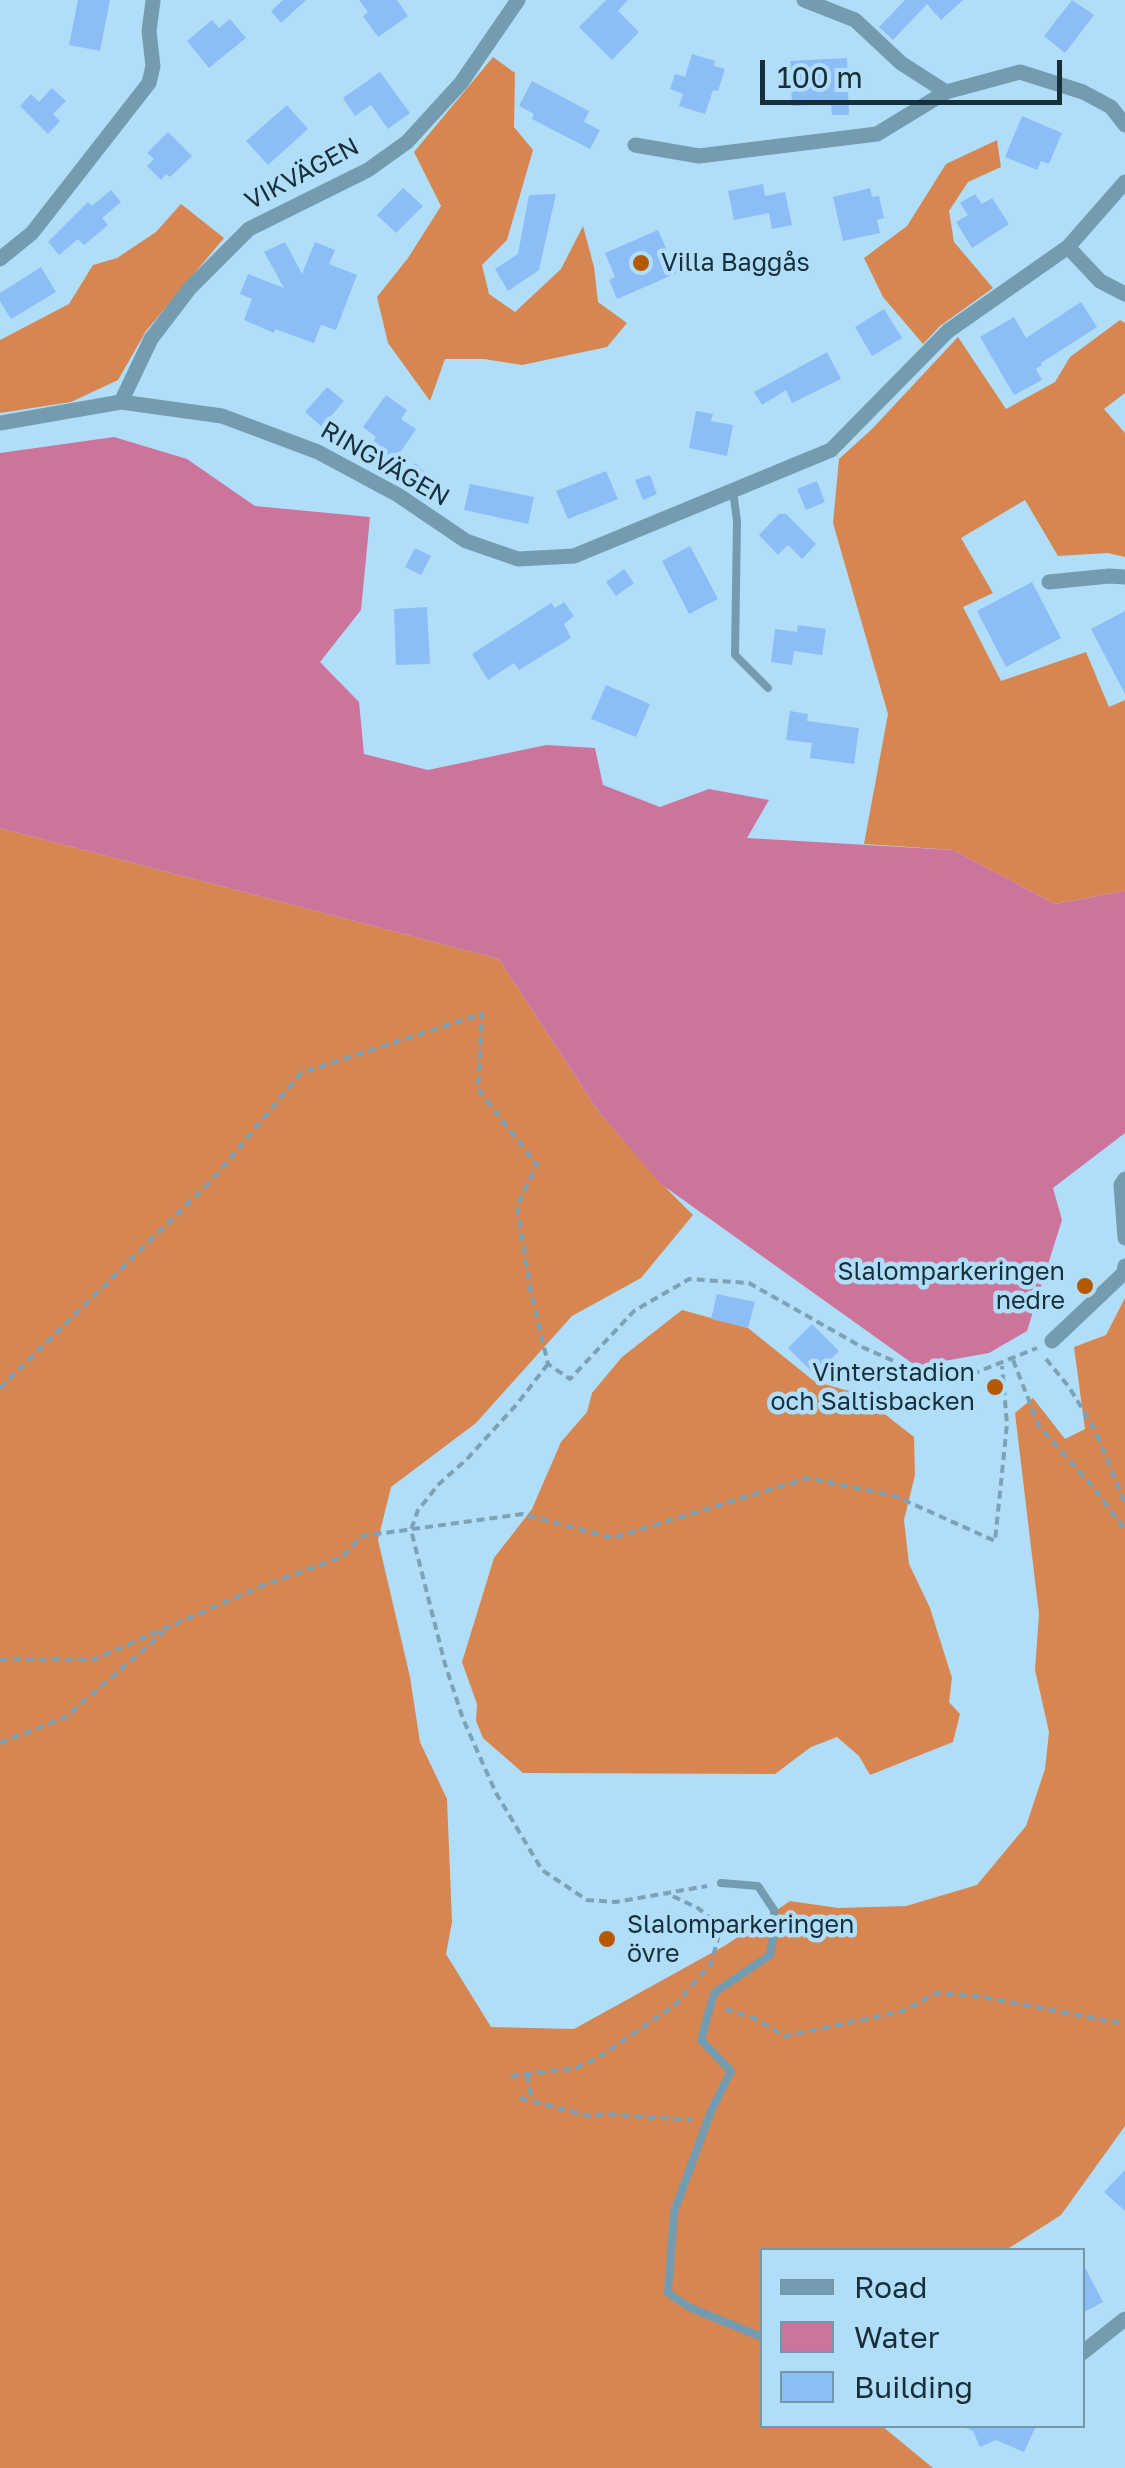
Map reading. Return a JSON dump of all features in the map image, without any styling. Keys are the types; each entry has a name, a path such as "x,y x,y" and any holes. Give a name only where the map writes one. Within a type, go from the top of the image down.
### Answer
{"street":[{"path":"0,258 32,233 148,83 153,66 150,31 154,0"},
{"name":"VIKVÄGEN","path":"121,402 151,340 190,288 249,229 368,170 408,142 461,83 518,0"},
{"path":"804,0 855,20 901,63 946,92"},
{"path":"635,145 699,156 877,134 946,92 1020,72 1083,92 1110,107 1125,125"},
{"name":"RINGVÄGEN","path":"0,423 121,402 222,416 318,452 398,496 466,541 518,559 574,556 831,450 948,330 1068,247 1125,182"},
{"path":"1068,247 1100,281 1125,294"},
{"path":"1049,582 1125,577"},
{"path":"1125,1179 1121,1185 1125,1238"},
{"path":"1052,1341 1124,1274 1125,1266"},
{"path":"1085,2351 1125,2318"}],"lane":[{"path":"733,490 737,521 735,656 768,688"},
{"path":"721,1883 758,1886 774,1910 774,1932 770,1955 714,1993 700,2040 731,2071 706,2123 674,2212 668,2293 692,2308 760,2336"}],"path":[{"path":"0,1388 214,1178 301,1072 482,1014 478,1088 537,1165 517,1206 530,1288 548,1364 570,1379 634,1311 689,1280 750,1283 862,1347 935,1379 975,1373 1052,1341"},
{"path":"1036,1349 1069,1387 1095,1430 1125,1502"},
{"path":"1013,1360 1039,1426 1125,1530"},
{"path":"548,1364 517,1404 439,1484 418,1510 411,1530 462,1719 496,1793 542,1870 587,1900 616,1902 721,1883"},
{"path":"0,1659 94,1660 262,1586 342,1556 362,1536 523,1514 612,1538 808,1478 895,1496 995,1541 1006,1424 1002,1364"},
{"path":"0,1744 66,1716 168,1629"},
{"path":"510,2076 574,2068 596,2059 675,2005 711,1963 722,1928 698,1908 666,1893"},
{"path":"711,2004 756,2019 786,2036 900,2012 938,1993 978,1996 1125,2024"},
{"path":"527,2074 532,2100"},
{"path":"520,2098 590,2116 618,2114 706,2123"}],"shaded area":[{"path":"493,57 515,73 514,127 533,150 507,240 482,265 489,294 515,312 561,269 583,226 598,302 627,323 607,347 522,365 484,359 445,359 430,401 388,343 377,297 441,206 414,152"},
{"path":"997,140 1001,167 968,182 949,211 954,242 993,288 940,326 923,344 883,297 864,258 907,226 946,164"},
{"path":"181,204 224,238 146,331 118,380 71,402 0,413 0,340 69,304 93,265 117,258 156,232"},
{"path":"1120,320 1125,323 1125,393 1104,409 1125,433 1125,557 1108,553 1058,556 1025,500 961,538 993,593 963,607 1001,681 1086,652 1109,707 1125,700 1125,891 1055,904 953,850 864,844 888,714 833,523 839,459 958,337 1006,409 1055,382 1070,357"},
{"path":"0,828 499,959 598,1111 693,1215 641,1278 572,1316 476,1423 391,1487 378,1540 410,1677 420,1742 447,1799 452,1922 446,1954 491,2027 574,2029 726,1945 790,1901 838,1908 906,1906 977,1885 1026,1826 1045,1769 1049,1732 1035,1670 1039,1614 1015,1413 1033,1398 1065,1439 1085,1429 1074,1347 1106,1335 1125,1298 1125,2126 1061,2215 1009,2248 760,2248 760,2428 884,2428 933,2468 0,2468"},
{"path":"682,1310 748,1328 814,1381 859,1394 914,1437 915,1475 904,1520 909,1564 930,1608 952,1678 949,1702 960,1714 953,1742 870,1775 859,1756 837,1737 811,1747 775,1774 523,1773 483,1738 476,1721 477,1704 462,1662 494,1558 532,1509 561,1442 587,1412 592,1393 622,1357"}],"water":[{"path":"114,437 187,459 255,506 370,517 361,610 320,662 359,702 364,754 428,770 546,745 595,748 603,785 660,807 709,789 769,800 747,838 953,850 1055,904 1125,891 1125,1133 1053,1188 1062,1220 1027,1331 989,1353 916,1366 661,1184 598,1111 499,959 0,828 0,453"}],"building":[{"path":"78,0 110,0 100,51 69,45"},
{"path":"283,0 306,0 281,23 271,11"},
{"path":"359,0 397,0 408,16 378,37 363,16 368,12"},
{"path":"606,0 628,0 618,11 639,32 612,60 579,27"},
{"path":"905,0 963,0 941,20 927,4 893,40 879,27"},
{"path":"1072,0 1094,15 1065,53 1044,36"},
{"path":"230,19 246,38 209,68 187,41 212,20 219,28"},
{"path":"692,54 715,61 714,66 725,69 705,114 679,106 683,94 670,89 675,74 685,77"},
{"path":"847,58 849,115 832,115 831,104 792,106 790,61"},
{"path":"380,72 410,113 388,129 371,105 355,116 343,98"},
{"path":"532,81 589,111 584,122 600,130 590,149 532,119 534,114 519,106"},
{"path":"52,88 66,101 53,114 60,121 48,134 20,106 31,94 39,102"},
{"path":"287,105 308,129 268,165 246,141"},
{"path":"1022,116 1062,133 1049,164 1041,161 1037,170 1005,157"},
{"path":"168,132 192,156 170,177 166,174 161,180 147,166 154,159 147,153"},
{"path":"763,184 765,196 785,192 792,225 772,229 769,213 734,220 728,191"},
{"path":"403,188 423,206 396,233 377,215"},
{"path":"870,188 872,197 879,196 884,218 877,220 880,233 843,241 833,197"},
{"path":"111,190 121,202 102,218 108,225 84,245 78,239 59,255 48,242 88,202 92,206"},
{"path":"556,194 539,270 508,291 495,269 518,254 529,195"},
{"path":"975,194 982,204 992,198 1009,224 972,248 956,222 968,215 960,203"},
{"name":"Villa Baggås","path":"658,230 677,273 617,299 609,280 615,277 605,253"},
{"path":"285,242 302,274 315,242 335,250 329,264 357,275 336,330 321,325 314,343 244,320 252,299 240,294 248,274 284,288 264,252"},
{"path":"41,267 56,292 11,319 0,301 0,293"},
{"path":"1081,302 1097,327 1041,363 1036,369 1042,380 1014,395 980,337 1014,317 1026,338"},
{"path":"884,309 902,338 872,356 855,327"},
{"path":"827,352 841,379 792,403 786,390 762,405 754,392"},
{"path":"327,387 344,401 322,427 305,412"},
{"path":"386,395 407,410 401,419 416,429 395,460 372,443 376,437 363,427"},
{"path":"696,411 713,414 711,421 733,425 727,456 689,448"},
{"path":"415,463 430,477 416,492 401,478"},
{"path":"606,471 618,499 568,519 556,491"},
{"path":"650,475 657,494 643,500 635,480"},
{"path":"817,481 825,502 806,510 797,489"},
{"path":"470,484 534,497 528,524 464,510"},
{"path":"779,514 786,514 816,544 802,559 788,545 778,555 759,535"},
{"path":"690,546 718,599 689,614 662,561"},
{"path":"415,548 431,556 421,575 405,567"},
{"path":"624,569 634,583 616,596 606,582"},
{"path":"1032,582 1061,638 1006,667 977,611"},
{"path":"564,602 574,616 564,624 571,638 519,670 514,663 488,680 472,654 551,603 555,608"},
{"path":"427,607 430,664 396,665 394,609"},
{"path":"1125,611 1125,694 1091,629"},
{"path":"798,625 826,629 822,655 794,651 792,665 771,662 775,629 797,632"},
{"path":"606,685 650,704 636,737 591,719"},
{"path":"790,711 808,714 807,721 859,728 854,764 810,758 812,743 786,740"},
{"path":"717,1294 755,1302 748,1328 711,1319"},
{"path":"812,1324 839,1351 815,1375 788,1348"},
{"path":"1125,2170 1125,2211 1104,2192"},
{"path":"1085,2268 1103,2302 1085,2311"},
{"path":"966,2428 1035,2428 1024,2452 996,2440 980,2447 973,2431"}],"place":[{"name":"Villa Baggås","path":"641,263"},
{"name":"Slalomparkeringen nedre","path":"1085,1286"},
{"name":"Vinterstadion och Saltisbacken","path":"995,1387"},
{"name":"Slalomparkeringen övre","path":"607,1939"}]}
